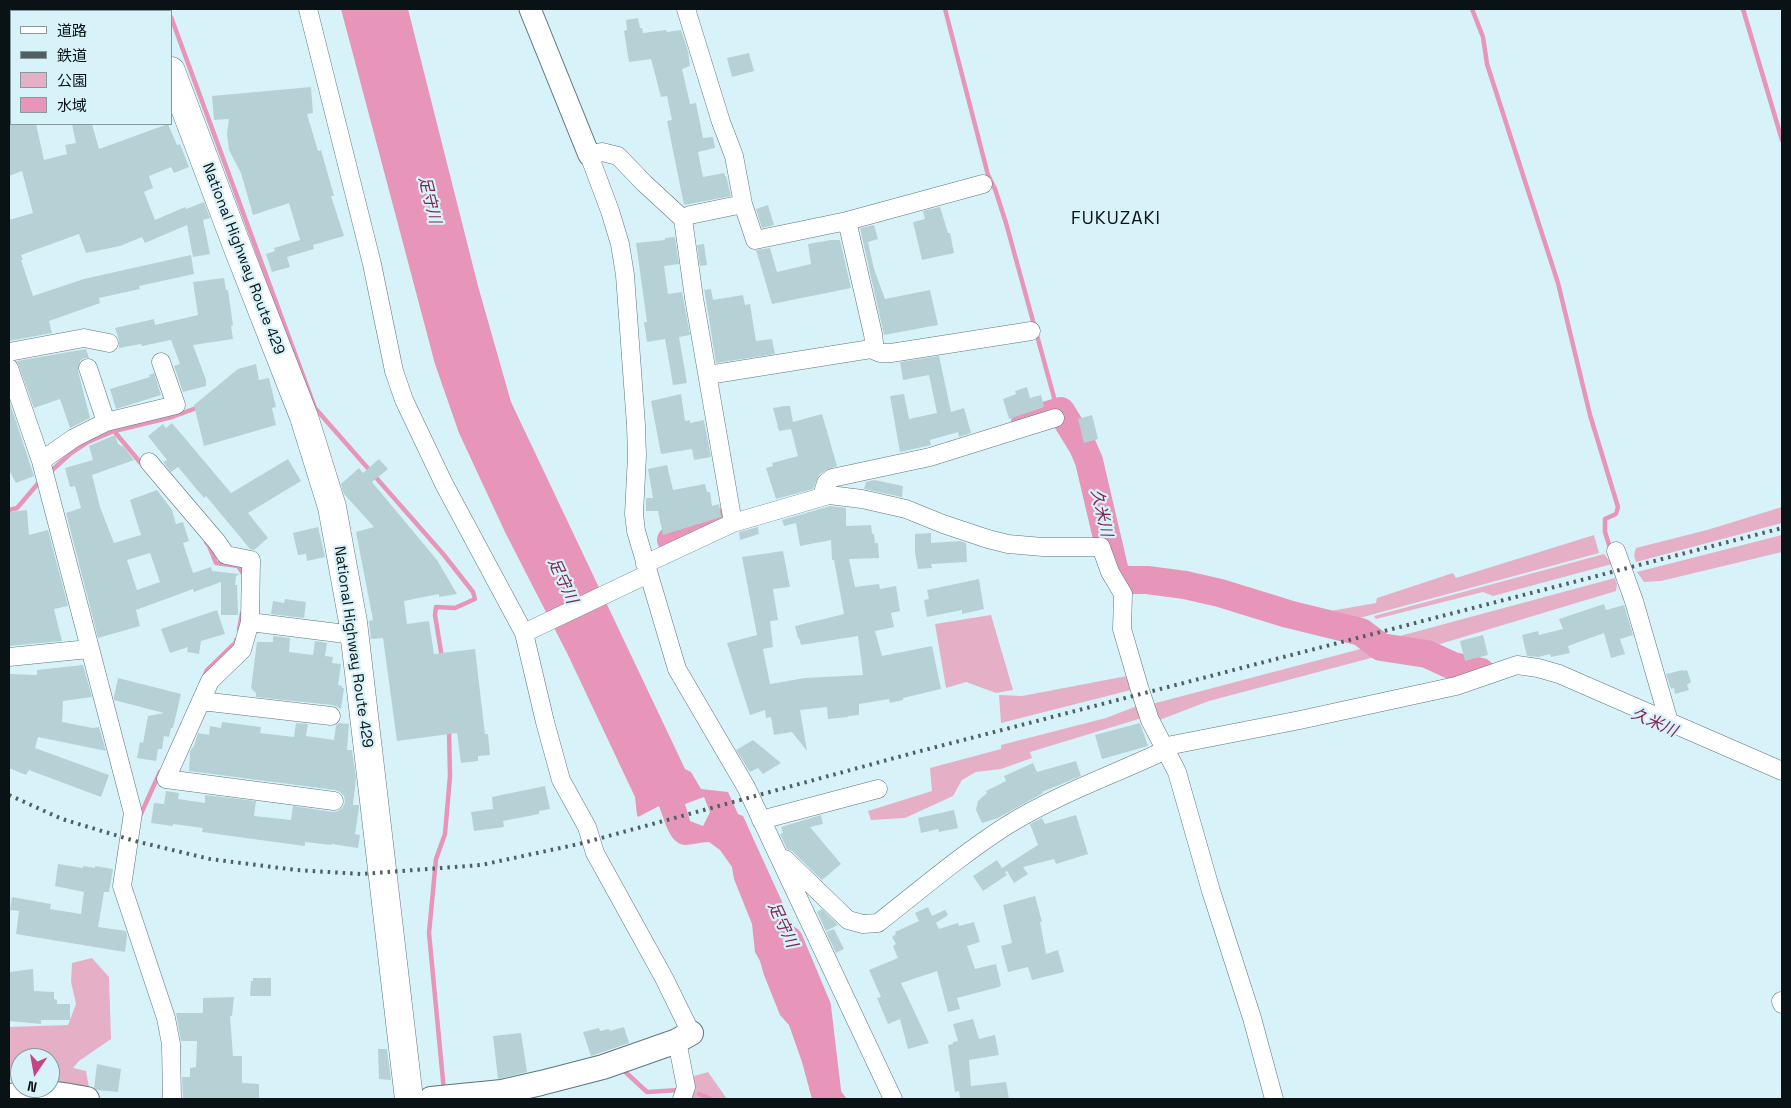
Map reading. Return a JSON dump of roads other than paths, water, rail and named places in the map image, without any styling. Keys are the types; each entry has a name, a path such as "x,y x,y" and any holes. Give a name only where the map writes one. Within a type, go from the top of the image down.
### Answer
{"highway":[{"name":"National Highway Route 429","path":"172,74 236,246 304,417 332,507 354,635 410,1099"}],"main road":[{"path":"431,1099 502,1092 541,1084 603,1067 684,1037"},
{"path":"9,1097 16,1094 50,1092 86,1099"}],"street":[{"path":"308,9 372,264 394,371 404,400 444,484 527,632 545,722 561,780 587,827 595,853 637,926 684,1037 686,1087 682,1099"},
{"path":"530,9 589,155 620,244 625,275 636,425 637,456 634,514 642,573 677,669 746,787 894,1099"},
{"path":"686,9 721,122 734,156 743,204 755,240 847,221 983,184"},
{"path":"589,155 602,152 618,156 683,219 694,298 732,524"},
{"path":"683,219 690,214 743,204"},
{"path":"847,221 873,334 875,351"},
{"path":"708,375 866,350 891,353 1031,331"},
{"path":"9,352 84,338 109,343"},
{"path":"41,461 74,438 106,422 176,405 162,362"},
{"path":"9,368 41,461 133,813 122,886 166,1018 171,1044 172,1099"},
{"path":"88,368 106,422"},
{"path":"822,496 826,483 832,478 930,457 1055,418"},
{"path":"149,462 226,555 251,560 250,622 242,650 210,681 166,779 334,801"},
{"path":"527,632 732,524 822,496 829,495 862,499 906,508 942,524 1008,544 1043,547 1101,547 1110,572 1123,594 1122,629 1148,714 1177,772 1211,891 1252,1018 1274,1099"},
{"path":"1616,551 1634,601 1669,722"},
{"path":"250,622 354,635"},
{"path":"9,657 90,648"},
{"path":"777,852 848,920 863,924 878,923 1006,826 1034,810 1157,754 1172,745 1300,720 1456,686 1516,665 1533,667 1559,674 1782,771"},
{"path":"201,701 331,716"},
{"path":"761,820 878,789"}],"water":[{"path":"341,9 408,9 478,286 511,402 685,769 691,772 701,789 728,792 738,814 743,816 813,970 812,975 801,975 798,980 802,992 809,1003 822,1011 828,1028 833,1034 832,1041 835,1046 831,1057 837,1066 839,1089 847,1099 812,1099 789,1025 780,1015 755,952 752,924 734,879 732,867 720,850 709,842 688,845 679,844 668,830 659,806 638,817 635,797 568,655 505,532 459,433 435,364","holes":["704,797 710,812 703,826 690,821 685,804"]}],"waterway":[{"path":"945,9 988,175 995,189 1006,223 1055,401 1061,411"},
{"path":"1472,9 1483,37 1487,64 1558,283 1590,415 1618,507 1616,514 1605,519 1605,532 1611,551"},
{"path":"1743,9 1782,140"},
{"path":"172,20 315,408 444,555 473,592 475,599 455,608 436,607 435,615 442,658"},
{"path":"49,473 70,454 88,442 114,431 172,417 199,407"},
{"name":"久米川","path":"1025,422 1061,411 1083,447 1089,461 1115,572 1123,580 1147,580 1185,585 1220,593 1288,614 1361,632 1381,647 1427,654 1453,666 1481,672"},
{"path":"114,431 144,467"},
{"path":"9,510 17,508 41,480"},
{"name":"久米川","path":"671,540 726,521"},
{"path":"206,542 216,563 238,566 244,575"},
{"path":"239,630 242,613"},
{"path":"204,677 207,670 236,640"},
{"path":"444,1091 429,933 436,859 445,834 450,776 449,730"},
{"path":"140,816 160,772"},
{"name":"足守川","path":"789,940 817,1007 828,1099"},
{"path":"621,1068 647,1092 680,1090"},
{"path":"699,1094 711,1099"}],"railway":[{"path":"9,795 62,819 135,841 210,859 296,870 361,874 481,865 579,844 913,753 1782,528"}],"district":[{"name":"FUKUZAKI","path":"1116,219"}]}
